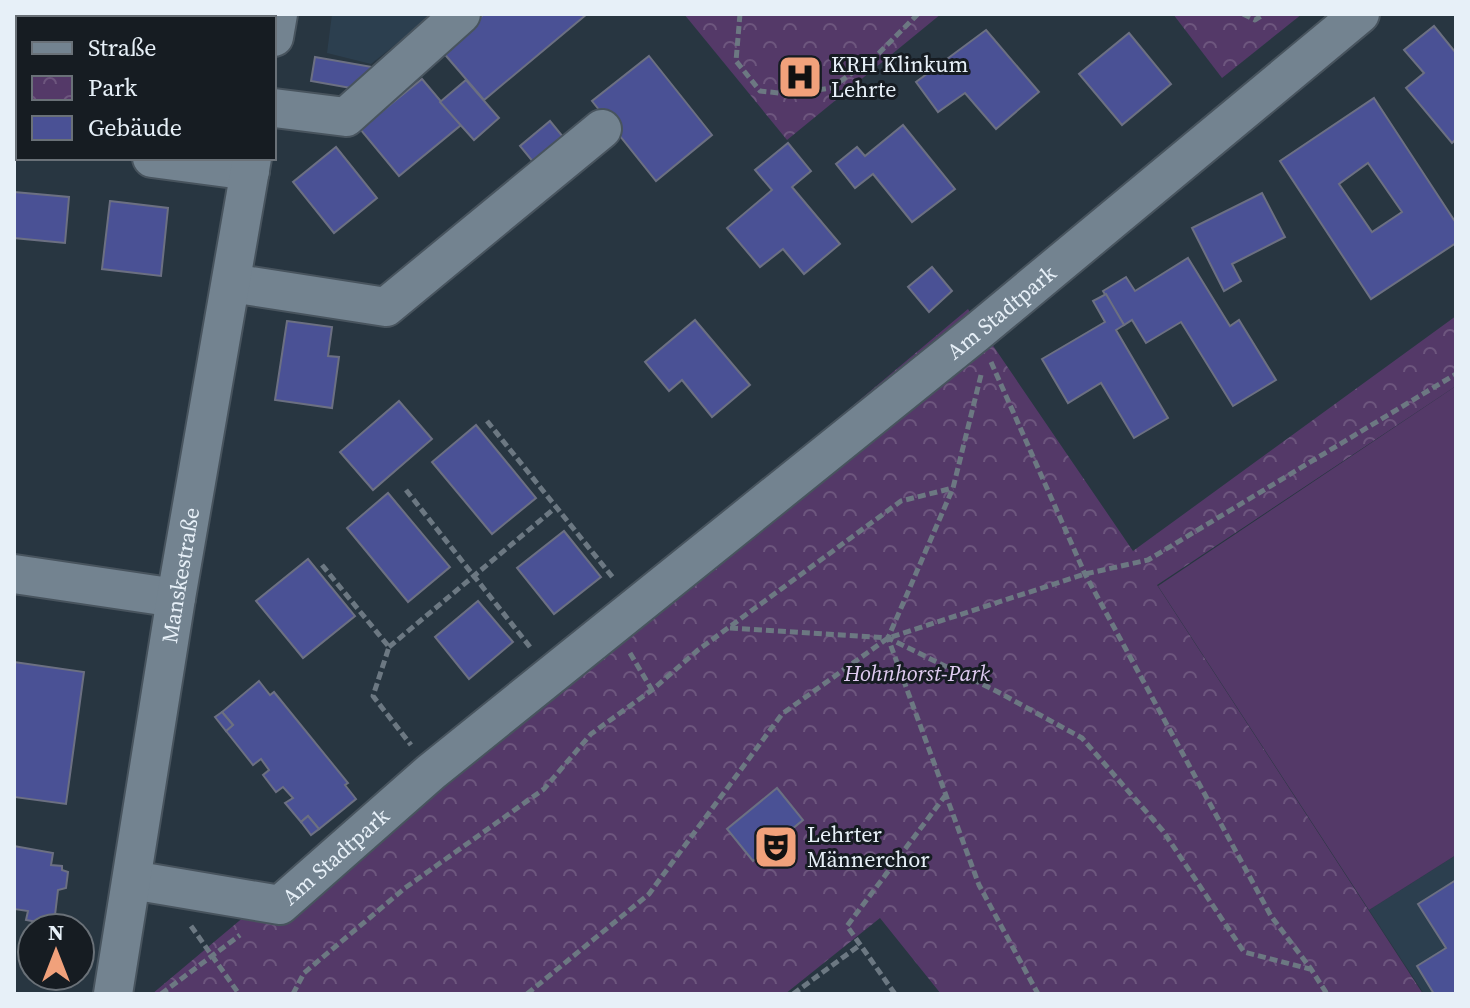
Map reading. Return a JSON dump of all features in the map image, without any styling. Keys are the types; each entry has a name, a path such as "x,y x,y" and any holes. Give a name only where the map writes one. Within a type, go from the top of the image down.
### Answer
{"street":[{"path":"276,108 346,117 461,14"},
{"name":"Am Stadtpark","path":"147,882 280,905 431,772 976,333 1360,14"},
{"path":"231,283 386,307 602,129"},
{"path":"180,160 251,165"},
{"name":"Manskestraße","path":"113,994 147,882 176,598 251,165"},
{"path":"14,574 176,598"}],"path":[{"path":"740,14 736,61 760,91 789,94 831,88 876,56 918,14"},
{"path":"1243,14 1255,20 1264,14"},
{"path":"1038,994 979,885 888,638 953,488 987,353 1085,574 1271,916 1327,994"},
{"path":"527,994 649,894 782,714 888,638 1085,574 1148,560 1456,374"},
{"path":"487,421 637,606"},
{"path":"293,994 304,973 405,888 544,789 591,734 652,690 698,650 901,501 953,488"},
{"path":"406,490 552,674"},
{"path":"431,772 373,696 389,647 555,508"},
{"path":"322,565 389,647"},
{"path":"729,627 888,638 998,692 1082,738 1163,831 1244,952 1311,969"},
{"path":"895,994 847,926 945,795"},
{"path":"147,882 212,956 239,994"},
{"path":"161,994 280,905"},
{"path":"793,994 860,945"}],"shaded area":[{"path":"332,14 434,14 371,64 327,53"},
{"path":"1456,855 1456,994 1424,994 1369,910"}],"green space":[{"name":"KRH Klinkum Lehrte","path":"684,14 941,14 787,140"},
{"path":"1173,14 1302,14 1222,78"},
{"name":"Hohnhorst-Park","path":"968,309 1133,551 1456,316 1456,386 1157,585 1423,994 941,994 880,918 785,994 152,994"},
{"path":"1456,386 1456,855 1369,910 1158,586"}],"building":[{"path":"484,14 587,14 484,100 441,50"},
{"path":"1434,26 1456,53 1456,139 1452,143 1406,88 1424,73 1404,50"},
{"path":"986,30 1039,92 996,129 965,93 938,112 916,82"},
{"path":"1129,33 1171,84 1122,125 1079,74"},
{"path":"649,56 712,135 656,181 592,101"},
{"path":"315,57 372,67 368,91 311,81"},
{"path":"422,79 461,125 399,176 360,129"},
{"path":"466,80 499,118 474,140 440,102"},
{"path":"1374,98 1456,223 1456,243 1371,299 1280,161","holes":["1368,163 1402,212 1372,232 1339,184"]},
{"path":"550,121 564,138 534,163 520,146"},
{"path":"903,125 955,189 912,222 873,174 855,188 836,164 857,147 865,156"},
{"path":"788,143 811,171 792,187 840,244 804,274 783,249 760,267 727,228 772,190 755,170"},
{"path":"336,147 377,198 334,233 293,182"},
{"path":"14,192 69,197 65,243 14,238"},
{"path":"1262,193 1285,237 1232,264 1241,281 1224,291 1192,228"},
{"path":"110,201 168,208 161,276 102,269"},
{"path":"1188,258 1230,326 1239,320 1276,380 1233,406 1181,322 1146,343 1132,320 1124,325 1103,291 1126,277 1135,291"},
{"path":"932,267 952,291 929,312 908,287"},
{"path":"1106,294 1124,325 1116,330 1168,418 1134,438 1101,383 1068,403 1042,359 1105,322 1093,301"},
{"path":"695,320 750,385 712,417 682,380 669,391 645,362"},
{"path":"287,321 332,327 328,356 339,357 332,408 275,400"},
{"path":"399,401 432,439 373,490 340,452"},
{"path":"476,425 536,498 492,534 432,462"},
{"path":"388,493 450,567 408,602 347,528"},
{"path":"564,531 601,577 554,614 517,568"},
{"path":"308,559 355,616 303,658 256,601"},
{"path":"478,601 513,642 469,679 435,637"},
{"path":"14,662 84,672 66,804 14,797"},
{"path":"259,681 270,695 274,692 348,783 345,785 356,799 319,829 308,816 301,822 285,803 293,798 283,787 276,792 263,775 269,770 261,759 253,765 226,731 233,725 222,712"},
{"path":"222,712 233,725 226,731 215,717"},
{"path":"777,788 803,820 753,861 727,829"},
{"path":"308,816 319,829 311,835 301,822"},
{"path":"14,846 53,853 51,865 62,866 62,870 68,872 66,888 58,890 55,912 14,909"},
{"path":"1456,880 1456,993 1434,994 1417,966 1446,948 1418,904"}],"place":[{"name":"KRH Klinkum Lehrte","path":"800,77"},
{"name":"Lehrter Männerchor","path":"776,847"}]}
